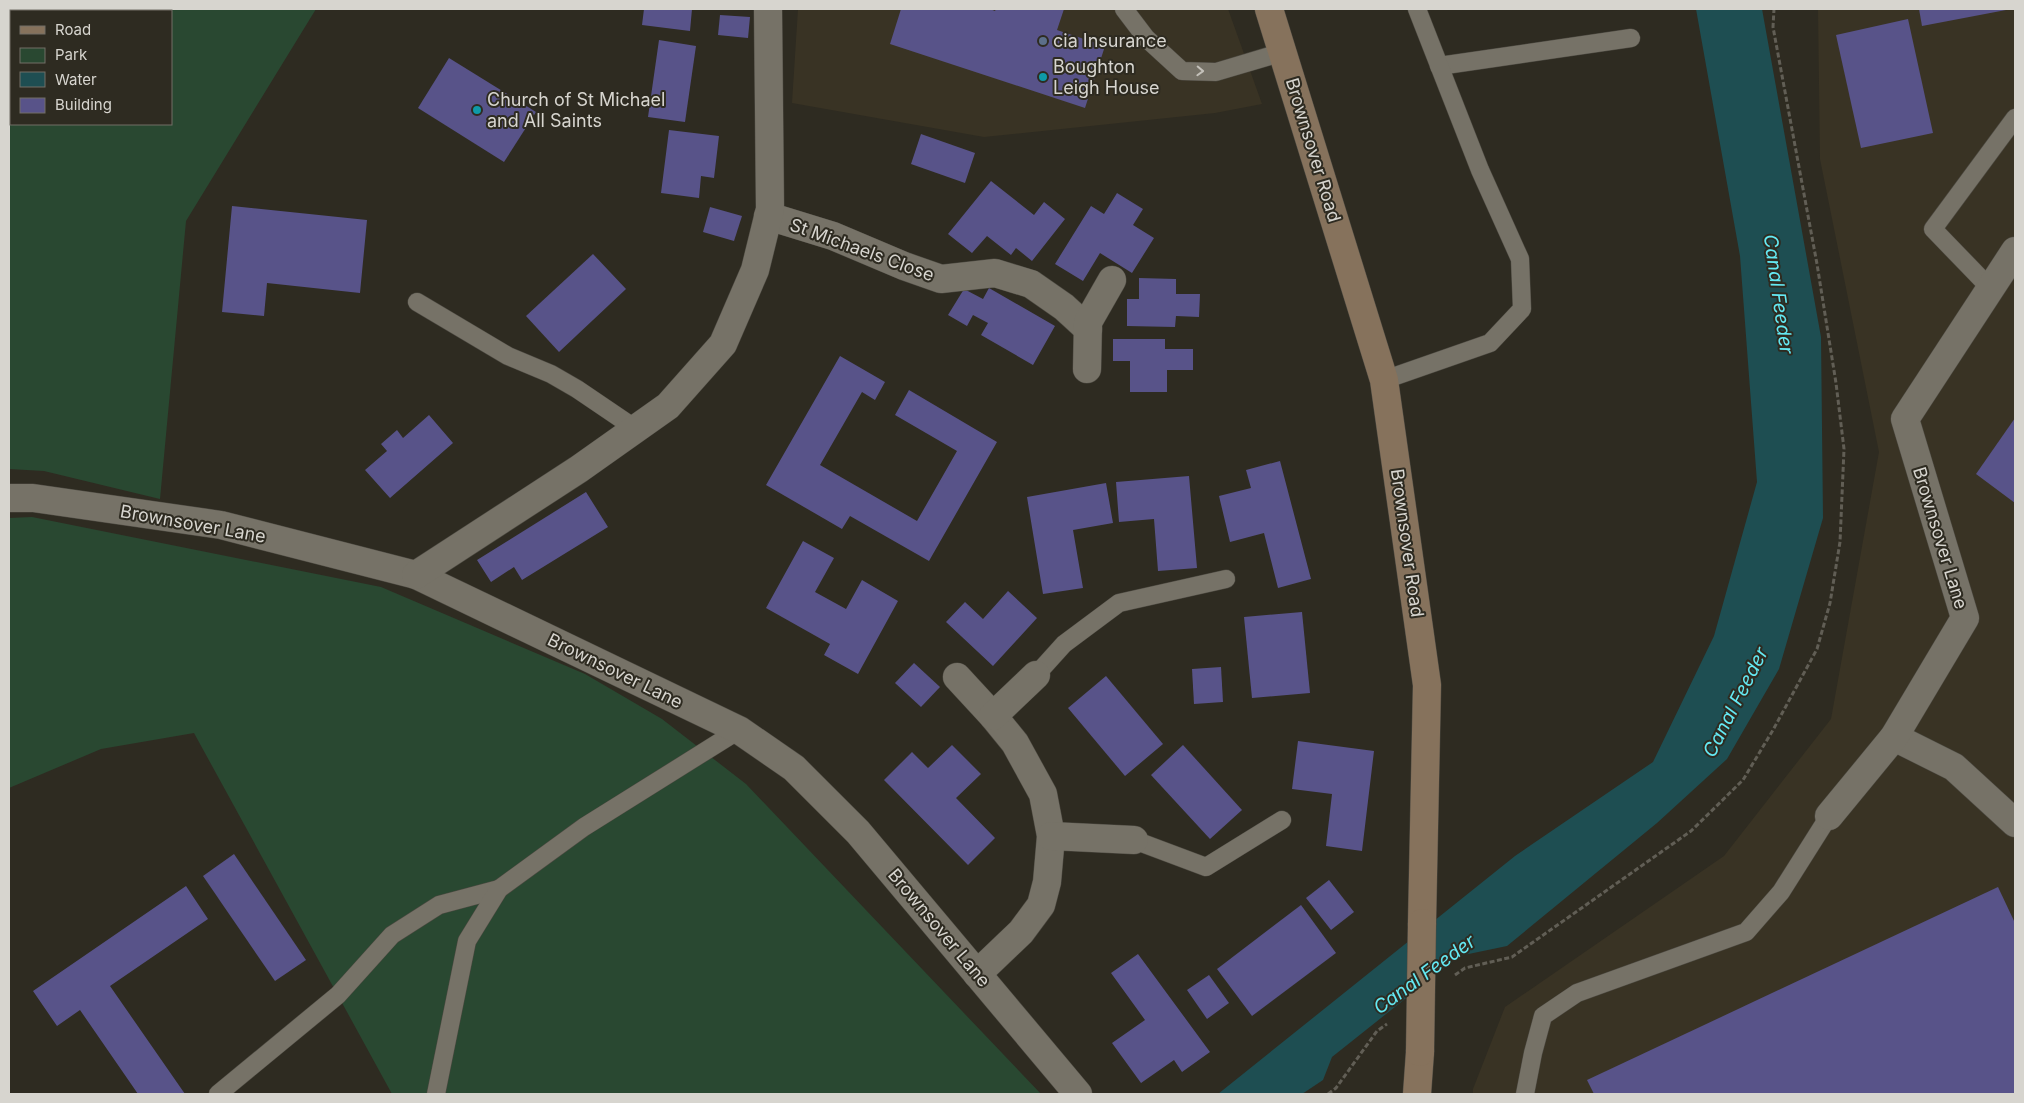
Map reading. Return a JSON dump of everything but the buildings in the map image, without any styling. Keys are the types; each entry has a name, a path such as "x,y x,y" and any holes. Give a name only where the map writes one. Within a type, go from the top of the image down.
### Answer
{"street":[{"path":"416,576 579,469 668,406 723,344 755,270 770,209 768,9"},
{"name":"Brownsover Road","path":"1269,9 1384,380 1427,685 1420,1052 1417,1094"},
{"name":"St Michaels Close","path":"768,216 833,236 904,266 941,279 996,273 1031,284 1064,307 1088,329"},
{"name":"Brownsover Lane","path":"1829,816 1894,737 1965,618 1905,419 2015,251"},
{"path":"1087,370 1088,322 1112,280"},
{"name":"Brownsover Lane","path":"9,498 33,498 221,526 416,576 739,730 794,768 858,832 1078,1094"},
{"path":"993,716 1036,675"},
{"path":"957,677 1015,743 1043,794 1051,836 1047,882 1041,905 1020,932 977,974"},
{"path":"1894,737 1954,767 2015,823"},
{"path":"1051,836 1134,840"}],"lane":[{"path":"1124,9 1146,38 1182,71 1216,72 1283,52"},
{"path":"1384,380 1490,344 1522,309 1520,259 1480,170 1417,9"},
{"path":"1439,66 1631,38"},
{"path":"1990,289 1933,229 2015,118"},
{"path":"417,302 508,356 550,374 577,389 636,428"},
{"path":"1036,675 1064,644 1119,604 1226,579"},
{"path":"218,1094 338,995 392,934 439,904 499,889 584,827 739,730"},
{"path":"1526,1094 1532,1053 1542,1016 1577,993 1746,932 1781,892 1829,816"},
{"path":"1134,840 1206,867 1282,820"},
{"path":"436,1094 467,941 499,889"}],"path":[{"path":"1449,979 1465,968 1512,957 1691,831 1743,780 1773,730 1817,649 1830,603 1840,542 1844,449 1817,264 1773,27 1774,9"},
{"path":"1328,1094 1336,1088 1377,1031 1393,1020"}],"shaded area":[{"path":"798,9 1228,9 1262,104 1215,113 984,137 792,103"},
{"path":"1818,9 2015,9 2015,1094 1473,1094 1473,1089 1505,1007 1724,856 1831,719 1879,452 1820,159"}],"green space":[{"path":"9,9 316,9 186,221 160,499 44,471 9,469"},
{"path":"32,517 381,587 585,674 662,719 746,784 1041,1094 392,1094 194,733 101,749 9,788 9,518"}],"water":[{"name":"Canal Feeder","path":"1696,9 1762,9 1821,337 1823,518 1779,669 1727,759 1657,823 1507,946 1459,956 1332,1057 1323,1080 1302,1094 1218,1094 1515,856 1653,762 1714,636 1757,482 1740,256"}],"place":[{"name":"cia Insurance","path":"1043,41"},
{"name":"Boughton Leigh House","path":"1043,77"},
{"name":"Church of St Michael and All Saints","path":"477,110"}]}
